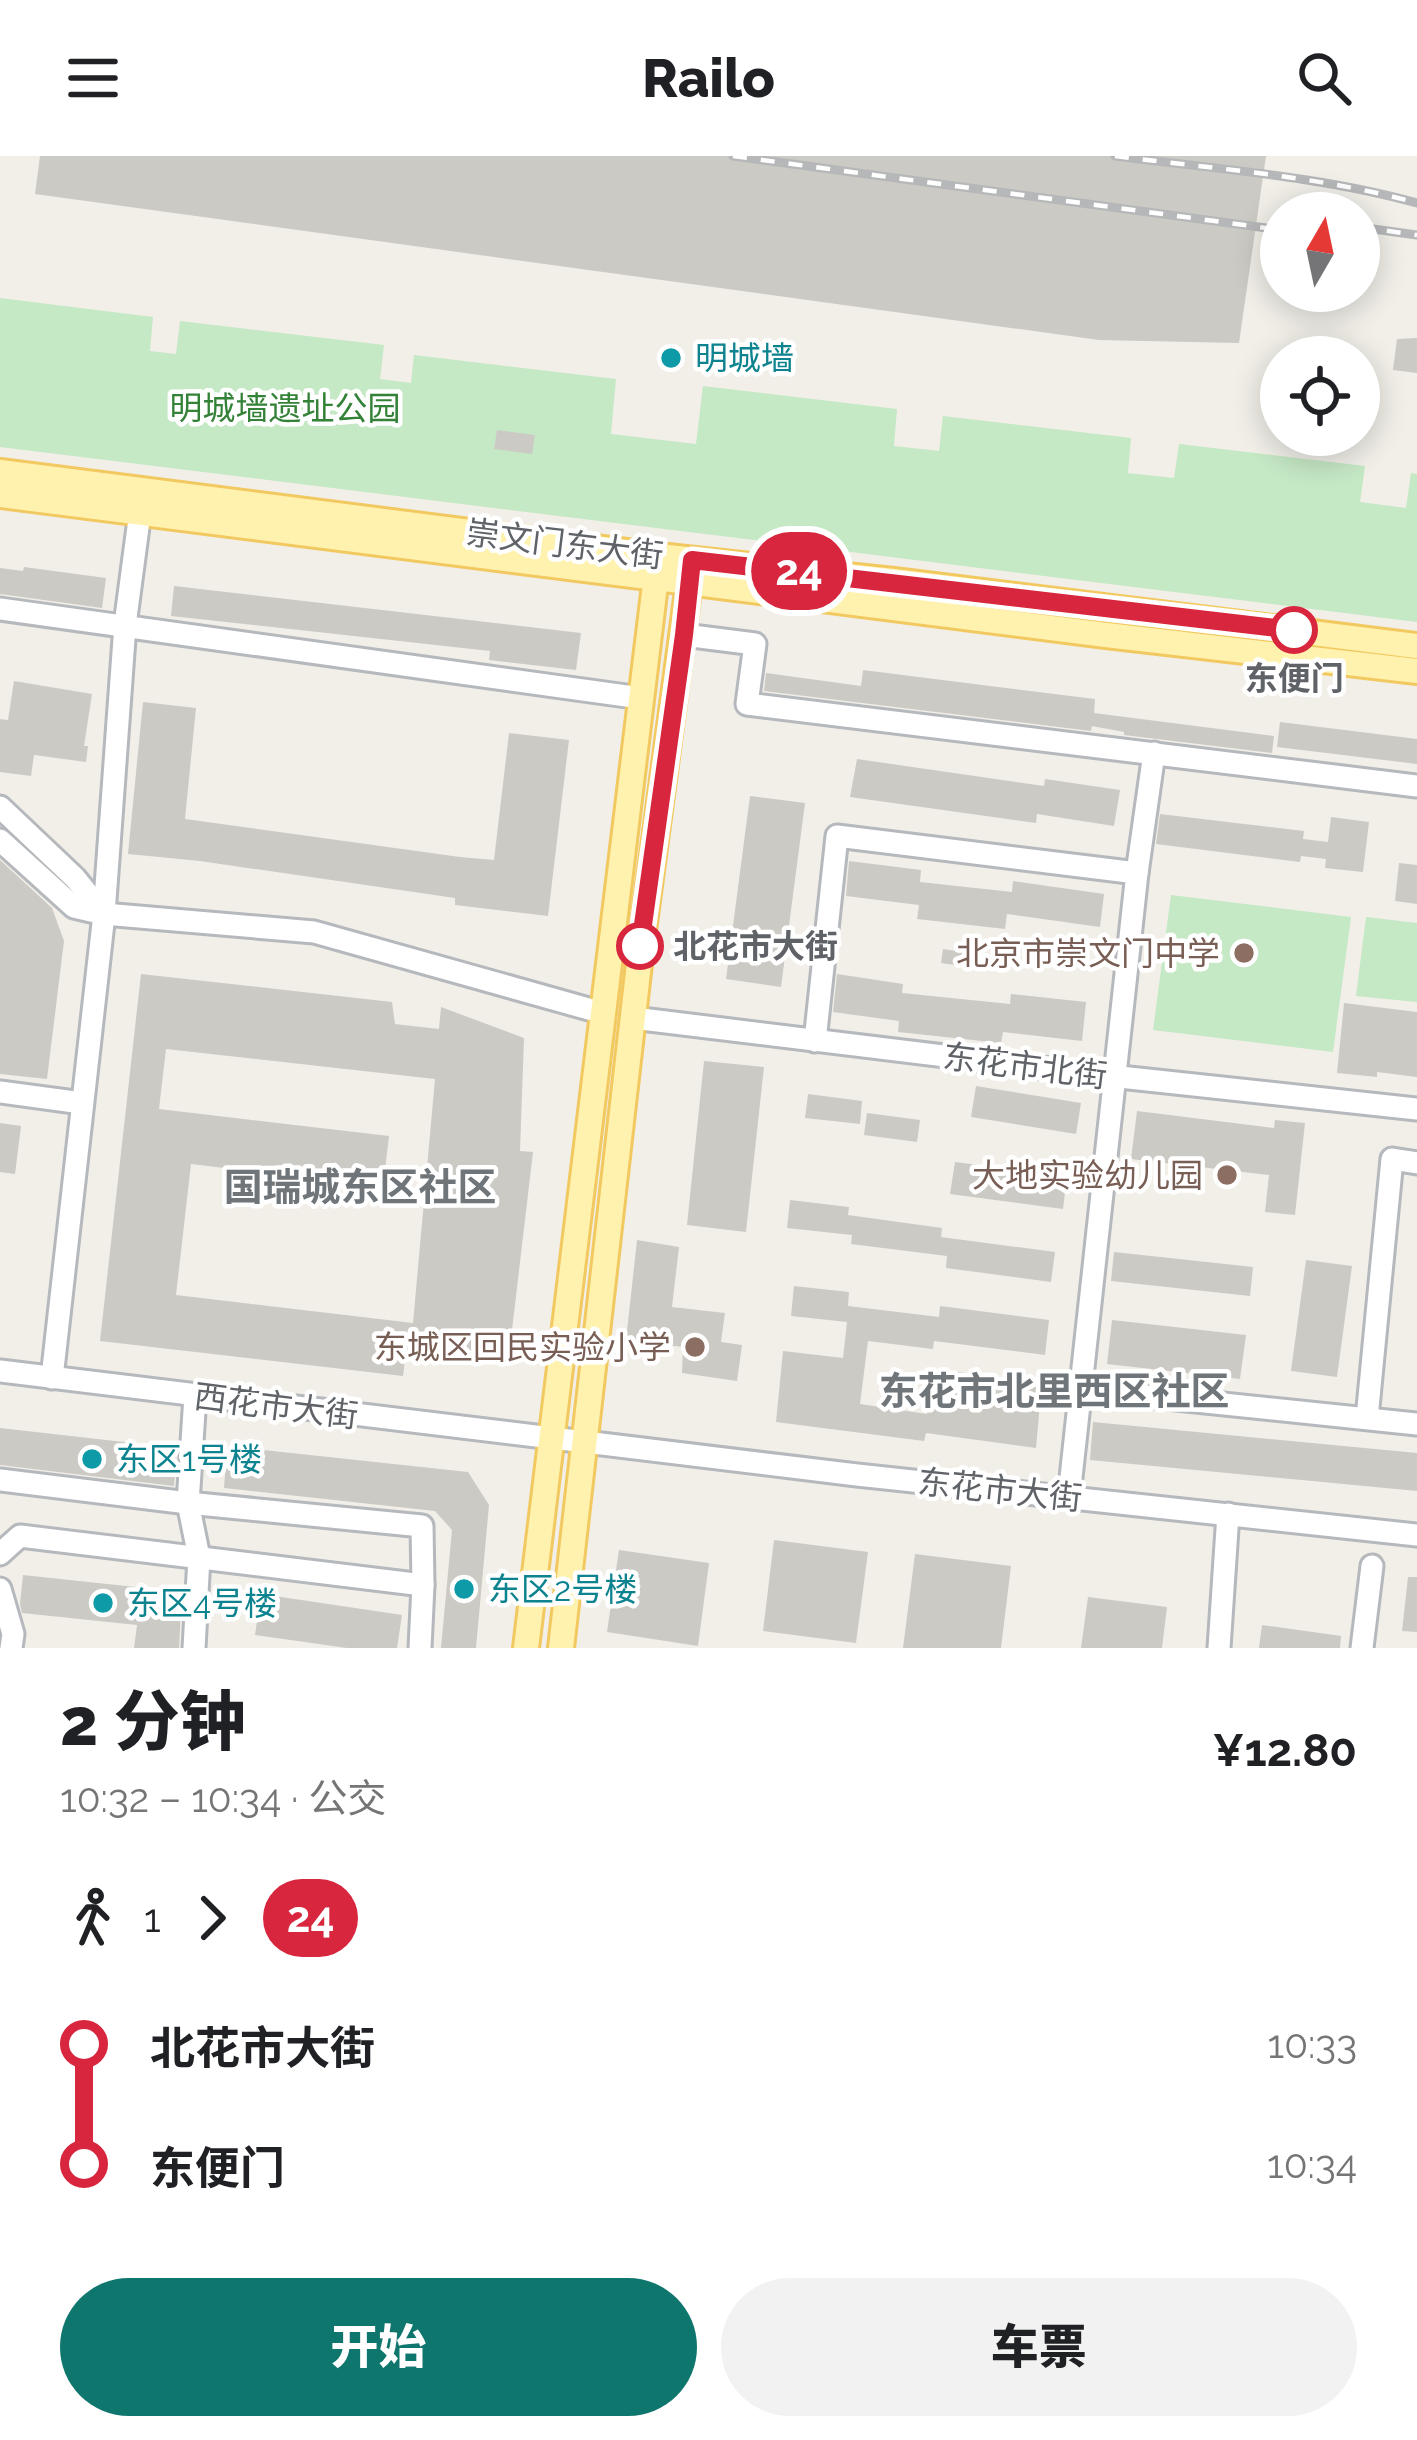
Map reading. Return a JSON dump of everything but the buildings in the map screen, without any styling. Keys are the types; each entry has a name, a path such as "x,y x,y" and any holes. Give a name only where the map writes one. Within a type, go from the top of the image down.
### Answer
{"main road":[{"name":"崇文门东大街","path":"0,472 657,566"},
{"name":"崇文门东大街","path":"0,495 657,566"},
{"path":"526,1648 657,566 691,570 640,946 561,1648"},
{"name":"崇文门东大街","path":"691,570 893,581 1417,646"},
{"name":"崇文门东大街","path":"691,570 1106,635 1417,671"}],"street":[{"path":"52,1378 104,914 125,626 140,512"},
{"path":"0,609 641,698"},
{"path":"684,635 755,644 747,704 1417,786"},
{"path":"1069,1496 1154,753"},
{"path":"0,808 75,878 104,914"},
{"path":"815,1041 838,836 1137,873"},
{"path":"0,840 74,907 104,914 314,932 603,1013"},
{"name":"东花市北街","path":"633,1018 1417,1109"},
{"path":"0,1092 82,1103"},
{"path":"1367,1418 1392,1159 1417,1163"},
{"name":"西花市大街","path":"0,1371 583,1442"},
{"path":"1079,1389 1417,1424"},
{"path":"194,1648 199,1557 188,1503 195,1396"},
{"name":"东花市大街","path":"583,1442 1417,1535"},
{"path":"0,1480 422,1526 420,1648"},
{"path":"1220,1648 1228,1514"},
{"path":"0,1554 20,1536 423,1585"},
{"path":"1362,1648 1372,1566"},
{"path":"0,1589 13,1634 11,1648"}],"green space":[{"name":"明城墙遗址公园","path":"0,298 153,317 150,351 176,354 180,321 384,345 380,379 411,383 414,355 616,379 611,434 696,444 703,386 897,409 894,446 939,451 943,416 1131,438 1128,473 1174,478 1179,444 1365,466 1360,502 1406,508 1411,473 1417,474 1417,622 0,447"},
{"path":"1171,895 1351,917 1333,1052 1153,1030"},
{"path":"1366,917 1417,923 1417,1002 1356,996"}],"railway":[{"path":"733,156 1260,227"},
{"path":"1115,156 1305,180 1417,203"},
{"path":"1380,230 1417,235"}],"bus line":[{"name":"24","path":"640,946 692,560 1294,630"}],"place":[{"name":"明城墙","path":"671,358"},
{"name":"东便门","path":"1294,630"},
{"name":"北花市大街","path":"640,946"},
{"name":"北京市崇文门中学","path":"1244,953"},
{"name":"大地实验幼儿园","path":"1227,1175"},
{"name":"东城区回民实验小学","path":"695,1347"},
{"name":"东区1号楼","path":"92,1459"},
{"name":"东区2号楼","path":"464,1589"},
{"name":"东区4号楼","path":"103,1603"}],"district":[{"name":"国瑞城东区社区","path":"360,1187"},
{"name":"东花市北里西区社区","path":"1054,1391"}]}
